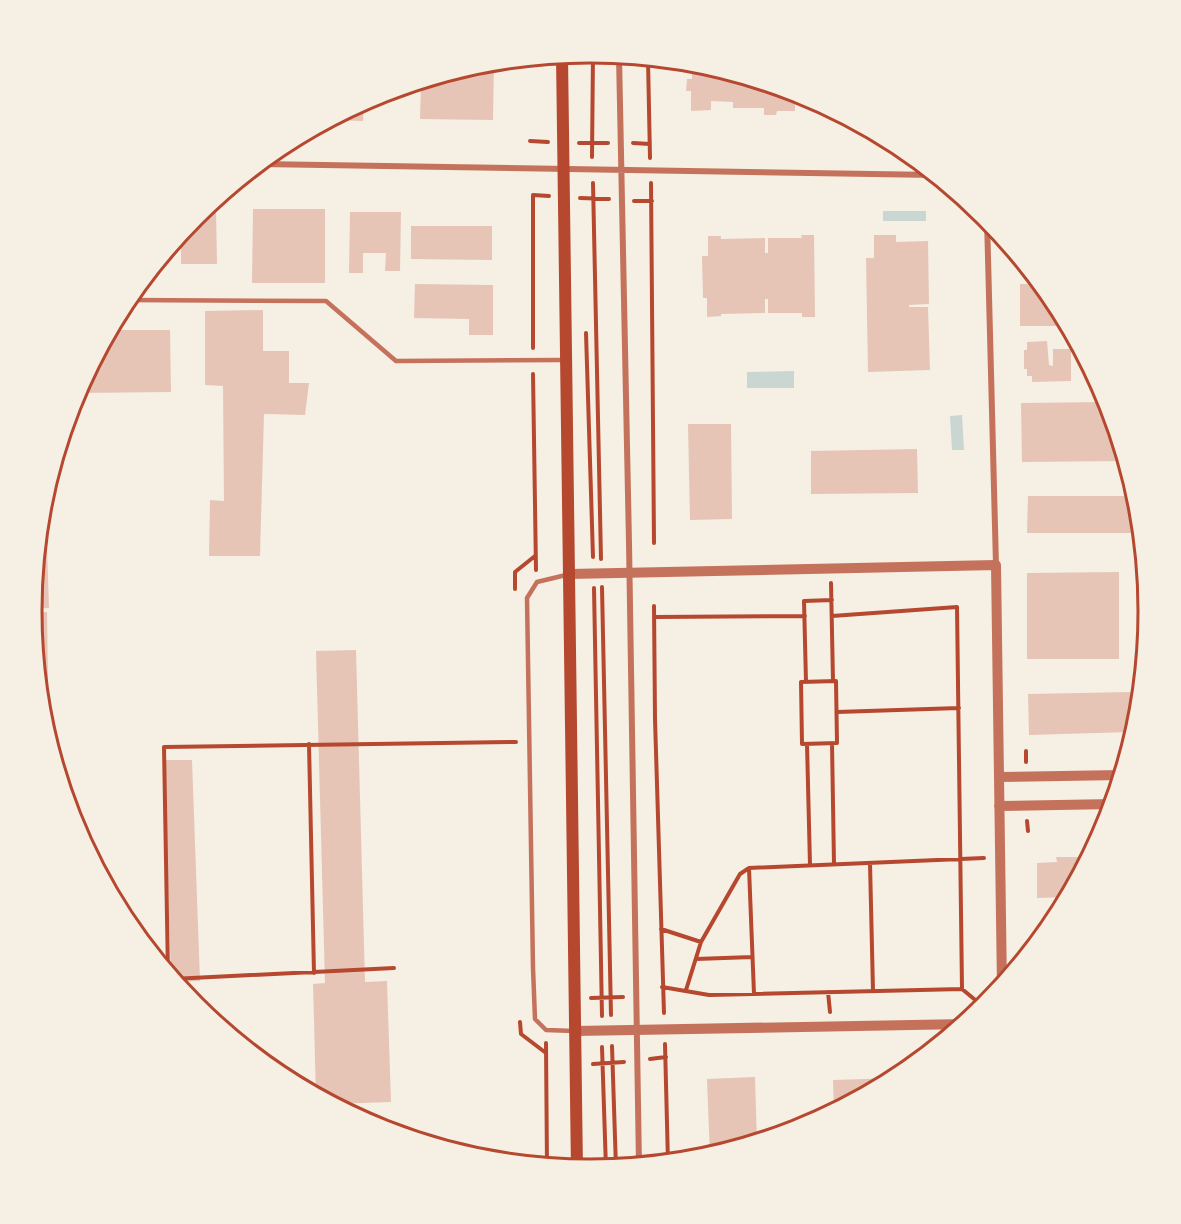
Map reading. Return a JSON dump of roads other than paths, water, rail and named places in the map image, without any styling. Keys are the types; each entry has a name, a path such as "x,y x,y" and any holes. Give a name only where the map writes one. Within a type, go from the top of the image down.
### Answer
{"main road":[{"path":"562,65 577,1160"}],"street":[{"path":"619,65 639,1158"},
{"path":"275,164 921,175"},
{"path":"987,234 996,566 1002,975"},
{"path":"569,574 996,566"},
{"path":"999,777 1114,775"},
{"path":"999,806 1104,804"},
{"path":"576,1031 952,1024"}],"lane":[{"path":"139,300 326,301 396,361 566,360"},
{"path":"569,574 537,582 527,598 535,1019 546,1030 576,1031"}]}
